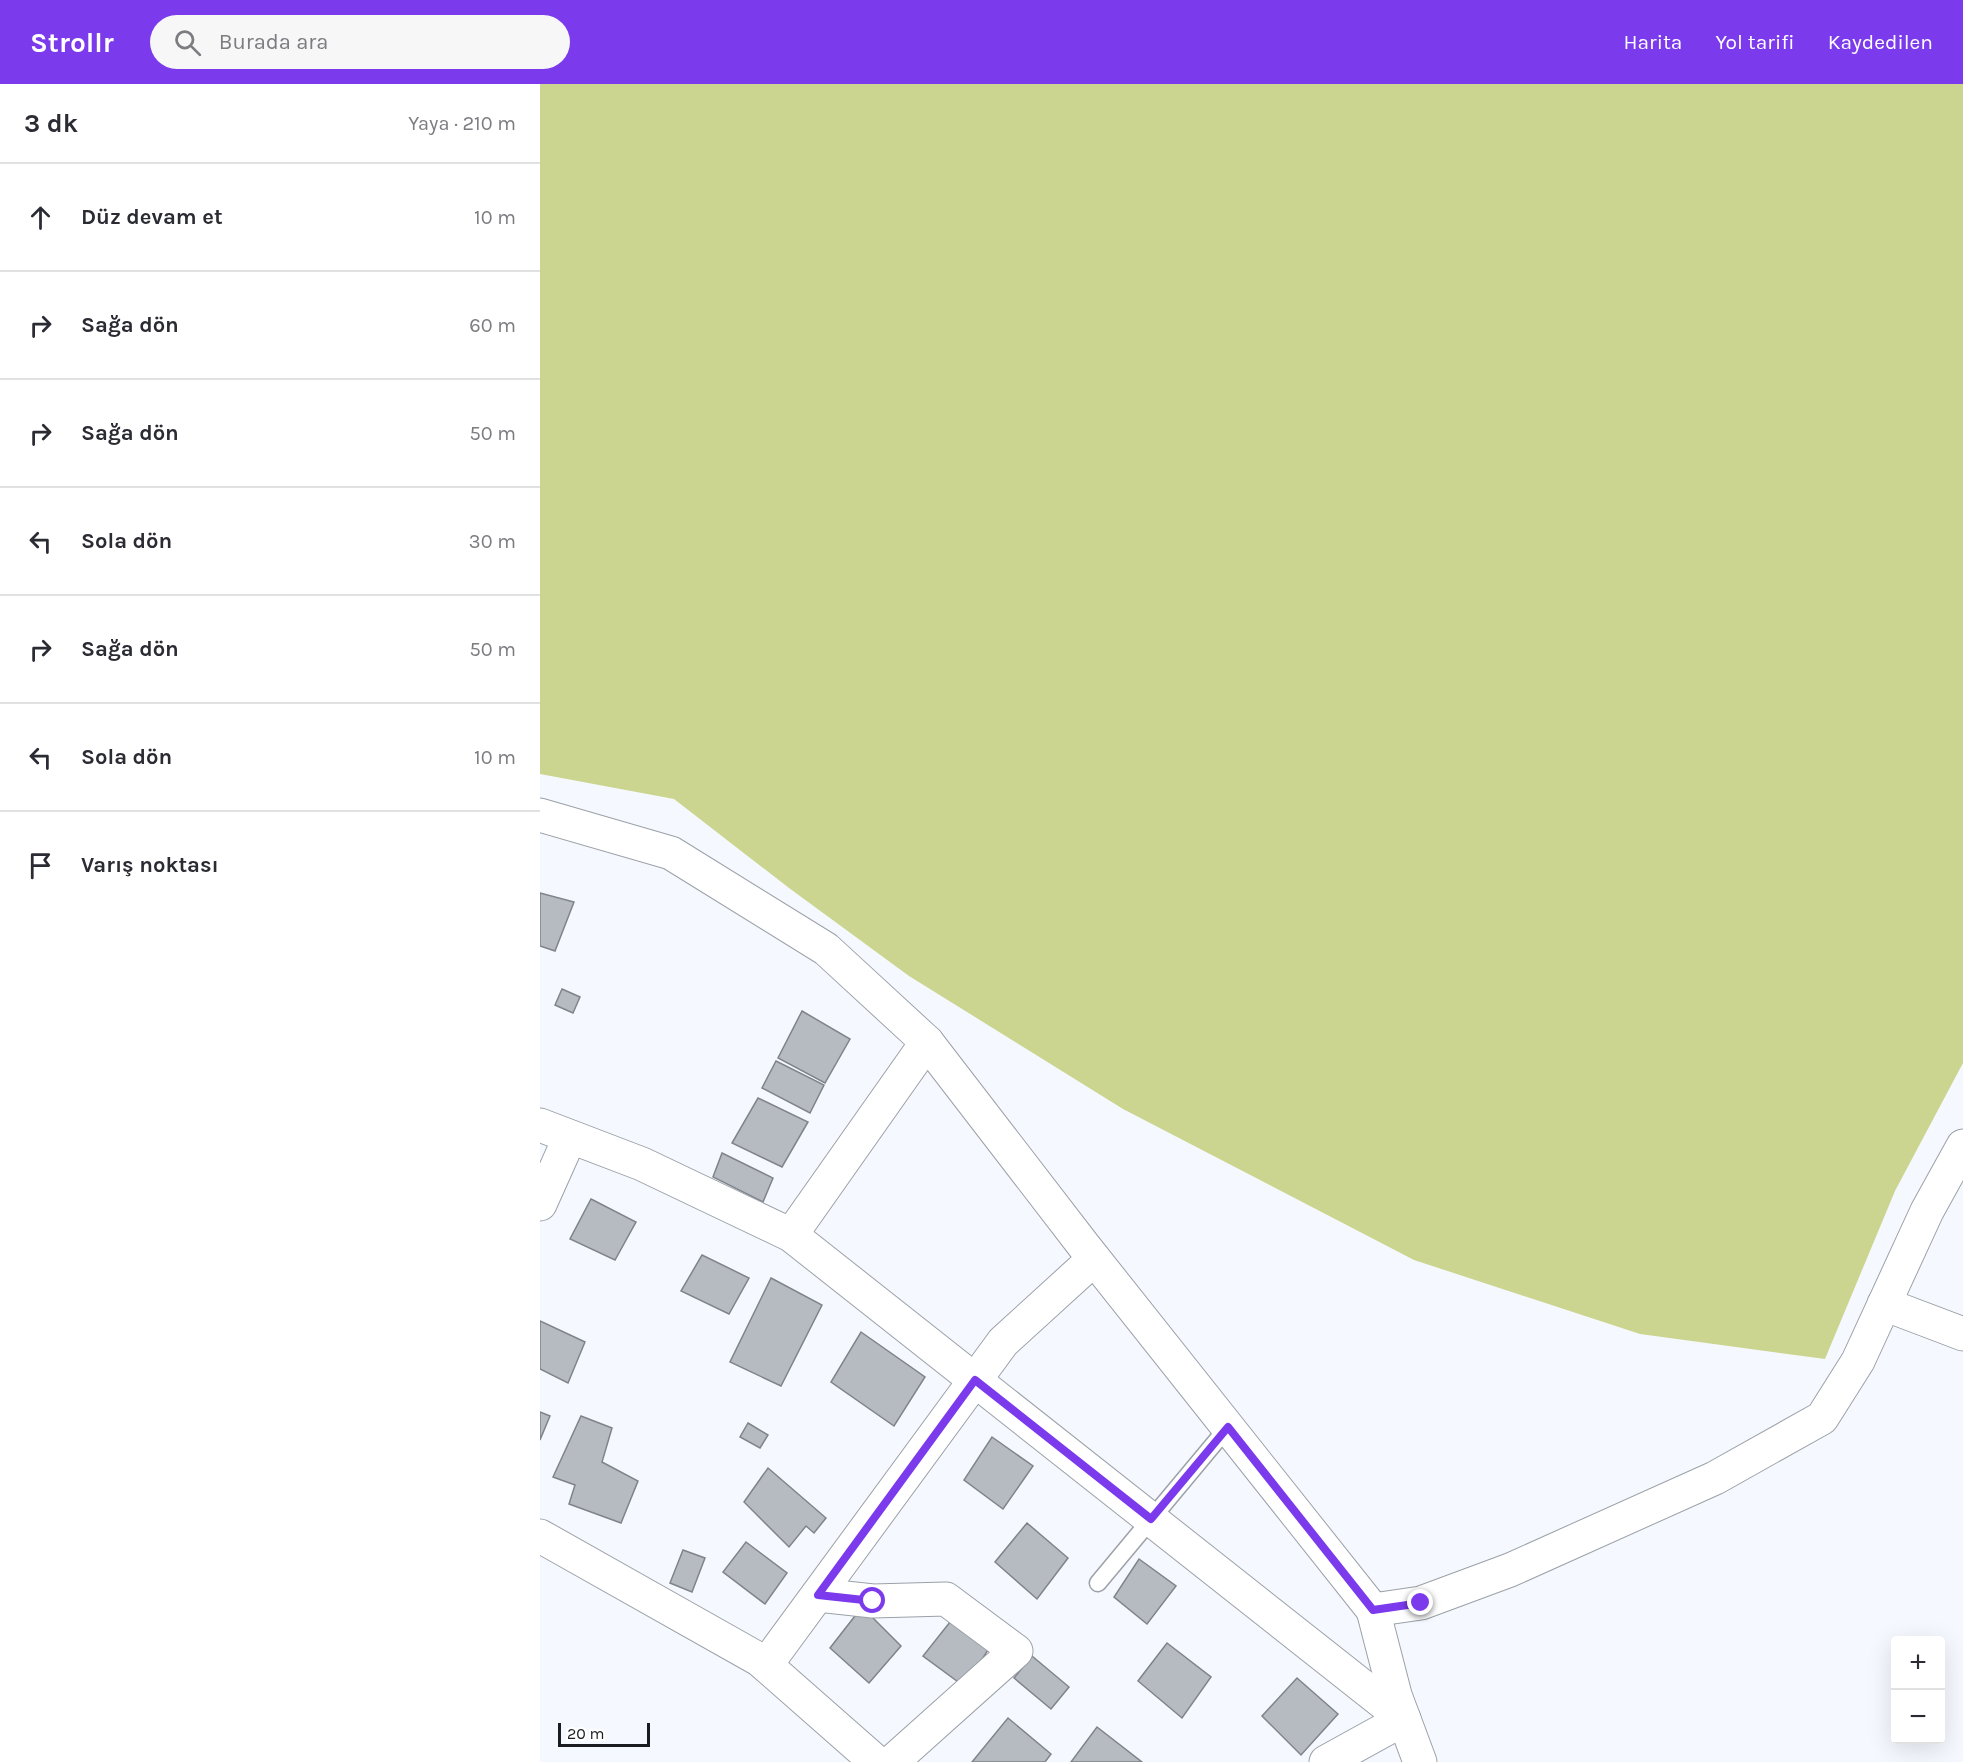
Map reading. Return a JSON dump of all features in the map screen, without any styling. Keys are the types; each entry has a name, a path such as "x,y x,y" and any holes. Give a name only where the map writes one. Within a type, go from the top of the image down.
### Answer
{"street":[{"path":"540,815 671,853 826,949 927,1042 1094,1259 1373,1610 1404,1719 1420,1762"},
{"path":"791,1236 927,1042"},
{"path":"540,1125 642,1164 791,1236 1404,1719"},
{"path":"540,1204 570,1137"},
{"path":"1373,1610 1421,1603 1510,1570 1715,1478 1822,1418 1858,1361 1927,1211 1963,1146"},
{"path":"766,1665 1003,1342 1094,1259"},
{"path":"1884,1304 1963,1334"},
{"path":"540,1536 766,1665 876,1762"},
{"path":"818,1595 873,1601 946,1599 1016,1651 892,1762"},
{"path":"1326,1762 1404,1719"}],"lane":[{"path":"1098,1583 1228,1427"}],"green space":[{"path":"540,84 1963,84 1963,1063 1895,1191 1825,1359 1640,1334 1414,1260 1123,1109 909,976 789,888 674,799 540,774"}],"building":[{"path":"540,893 574,902 555,951 540,946"},
{"path":"562,989 580,997 573,1013 555,1005"},
{"path":"802,1011 850,1039 825,1083 778,1058"},
{"path":"776,1061 824,1085 810,1113 762,1088"},
{"path":"758,1098 808,1122 782,1167 732,1143"},
{"path":"722,1153 773,1178 763,1202 713,1177"},
{"path":"591,1199 636,1222 615,1260 570,1239"},
{"path":"702,1255 749,1278 729,1314 681,1291"},
{"path":"771,1278 822,1305 781,1386 730,1362"},
{"path":"540,1321 585,1342 568,1383 540,1369"},
{"path":"861,1332 925,1377 894,1426 831,1382"},
{"path":"540,1412 550,1416 540,1440"},
{"path":"581,1416 612,1428 602,1462 638,1481 621,1523 569,1504 575,1485 553,1477"},
{"path":"748,1423 768,1435 760,1448 740,1437"},
{"path":"992,1437 1033,1466 1003,1509 964,1480"},
{"path":"768,1468 826,1518 814,1533 806,1526 789,1547 744,1502"},
{"path":"1027,1523 1068,1558 1037,1599 995,1562"},
{"path":"746,1542 787,1573 765,1604 723,1572"},
{"path":"683,1550 705,1558 692,1592 670,1583"},
{"path":"1139,1559 1176,1586 1147,1624 1114,1597"},
{"path":"862,1607 901,1646 869,1683 830,1648"},
{"path":"954,1617 991,1645 965,1687 923,1656"},
{"path":"1167,1643 1211,1677 1182,1718 1138,1681"},
{"path":"1032,1656 1069,1687 1051,1709 1014,1678"},
{"path":"1297,1678 1338,1714 1301,1755 1262,1716"},
{"path":"1008,1718 1051,1754 1045,1762 972,1762"},
{"path":"1097,1727 1142,1762 1071,1762"}],"route":[{"path":"873,1601 818,1595 975,1380 1151,1519 1228,1427 1373,1610 1421,1603"}]}
